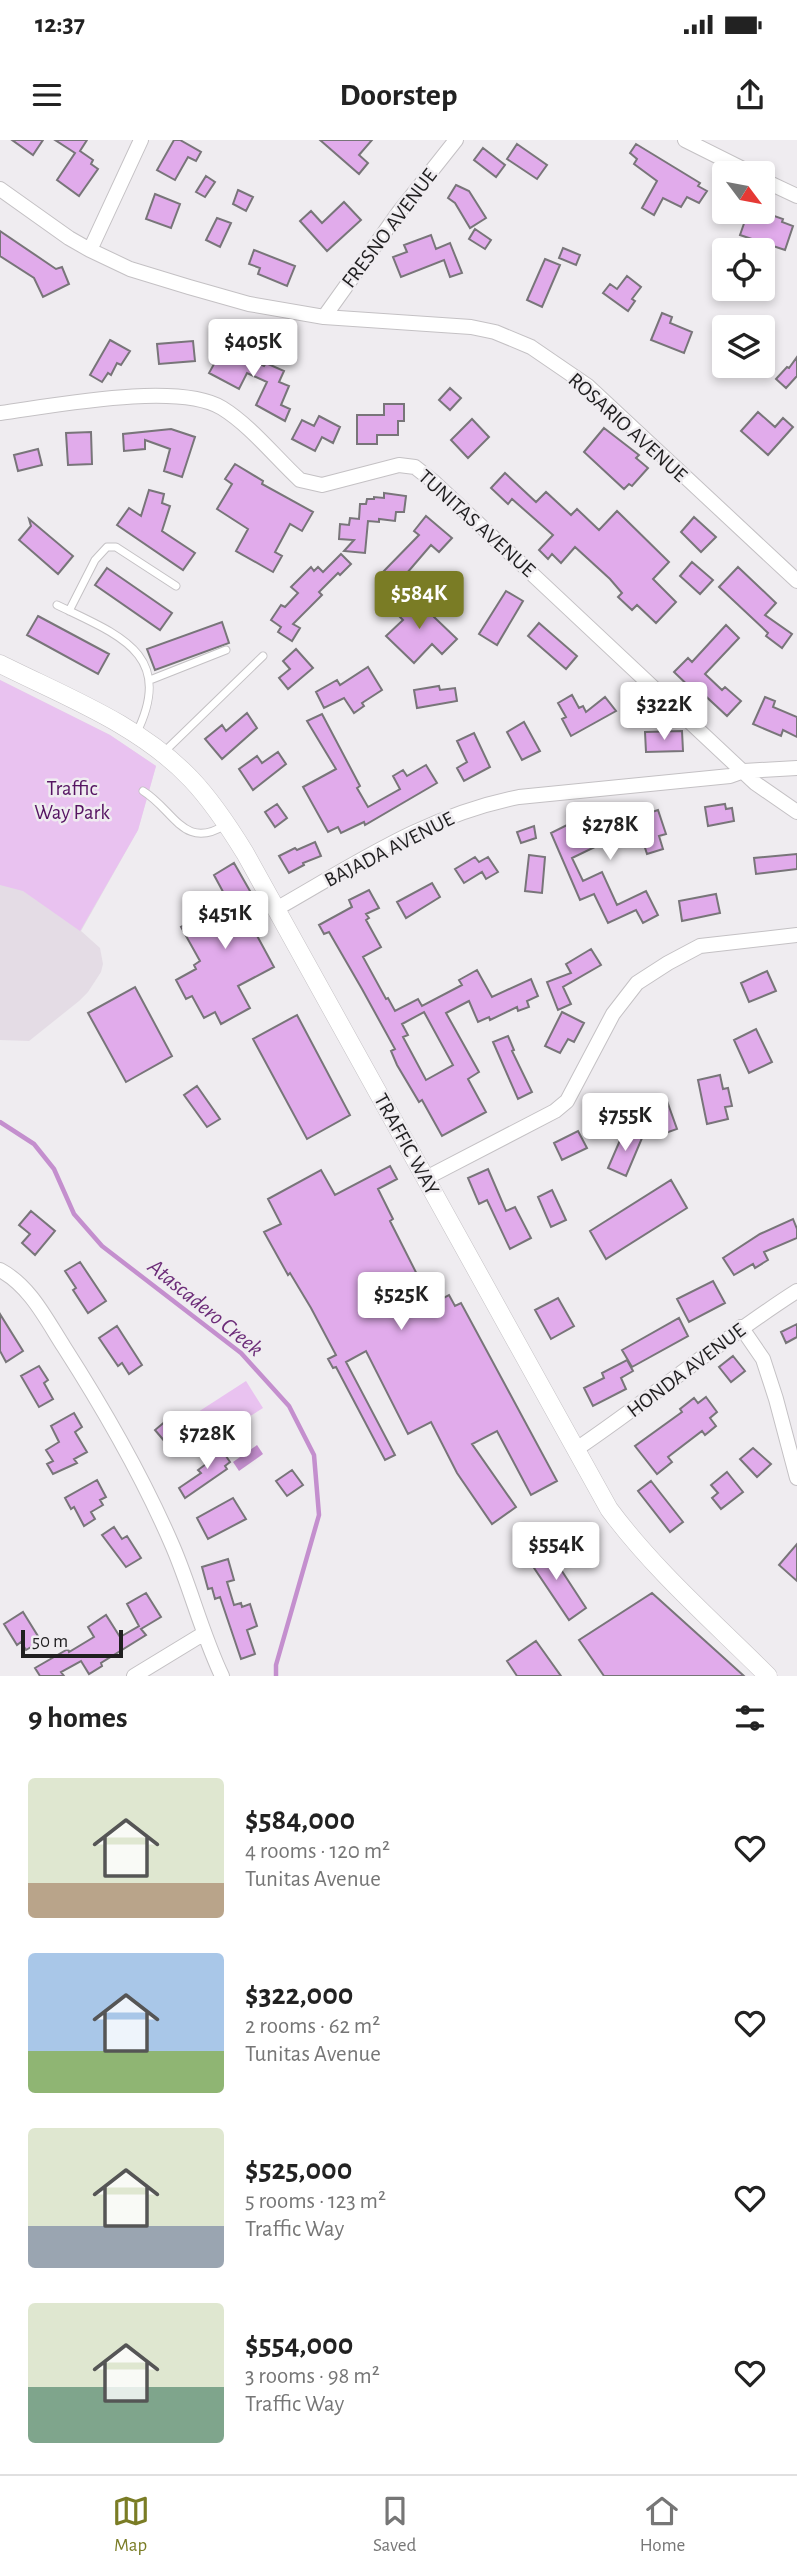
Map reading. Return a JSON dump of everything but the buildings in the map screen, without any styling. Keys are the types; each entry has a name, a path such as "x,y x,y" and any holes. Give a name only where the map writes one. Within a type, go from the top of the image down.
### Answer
{"street":[{"path":"90,250 141,140"},
{"name":"FRESNO AVENUE","path":"324,317 399,212 456,140"},
{"path":"685,140 727,161"},
{"path":"775,186 797,196"},
{"name":"ROSARIO AVENUE","path":"0,189 90,250 130,269 189,287 248,304 324,317 471,327 495,332 531,347 589,386 797,581"},
{"name":"TUNITAS AVENUE","path":"0,413 131,396 186,396 221,407 243,424 300,480 309,484 321,485 399,466 415,467 744,771"},
{"name":"TRAFFIC WAY","path":"0,664 136,734 191,778 227,824 609,1509 631,1538 768,1676"},
{"name":"BAJADA AVENUE","path":"276,909 412,832 459,812 489,803 519,797 730,776 744,771 797,768"},
{"path":"744,771 755,783 797,812"},
{"path":"426,1178 555,1111 567,1101 618,1008 638,983 668,963 700,946 797,935"},
{"path":"0,1270 13,1277 34,1300 107,1414 174,1549 203,1634 222,1676"},
{"name":"HONDA AVENUE","path":"575,1450 633,1410 741,1327 797,1291"},
{"path":"741,1327 763,1359 797,1478"},
{"path":"134,1676 203,1634"}],"lane":[{"path":"69,611 95,560 107,547 116,547 176,586"},
{"path":"57,605 132,645 152,689 148,711 136,734"},
{"path":"150,680 226,650"},
{"path":"162,753 263,656"},
{"path":"143,791 163,805 182,828 198,834 227,824"}],"shaded area":[{"name":"Traffic Way Park","path":"0,680 110,735 156,766 138,830 81,931 100,948 103,964 101,972 79,1001 29,1041 0,1040"},
{"path":"257,1445 263,1454 239,1471 233,1462"}],"green space":[{"name":"Traffic Way Park","path":"0,680 110,735 156,766 138,830 80,931 23,891 0,885"},
{"path":"246,1381 263,1408 215,1438 198,1412"}],"waterway":[{"name":"Atascadero Creek","path":"0,1122 34,1144 54,1169 74,1214 102,1246 241,1353 289,1406 314,1455 319,1515 276,1665 276,1676"}]}
